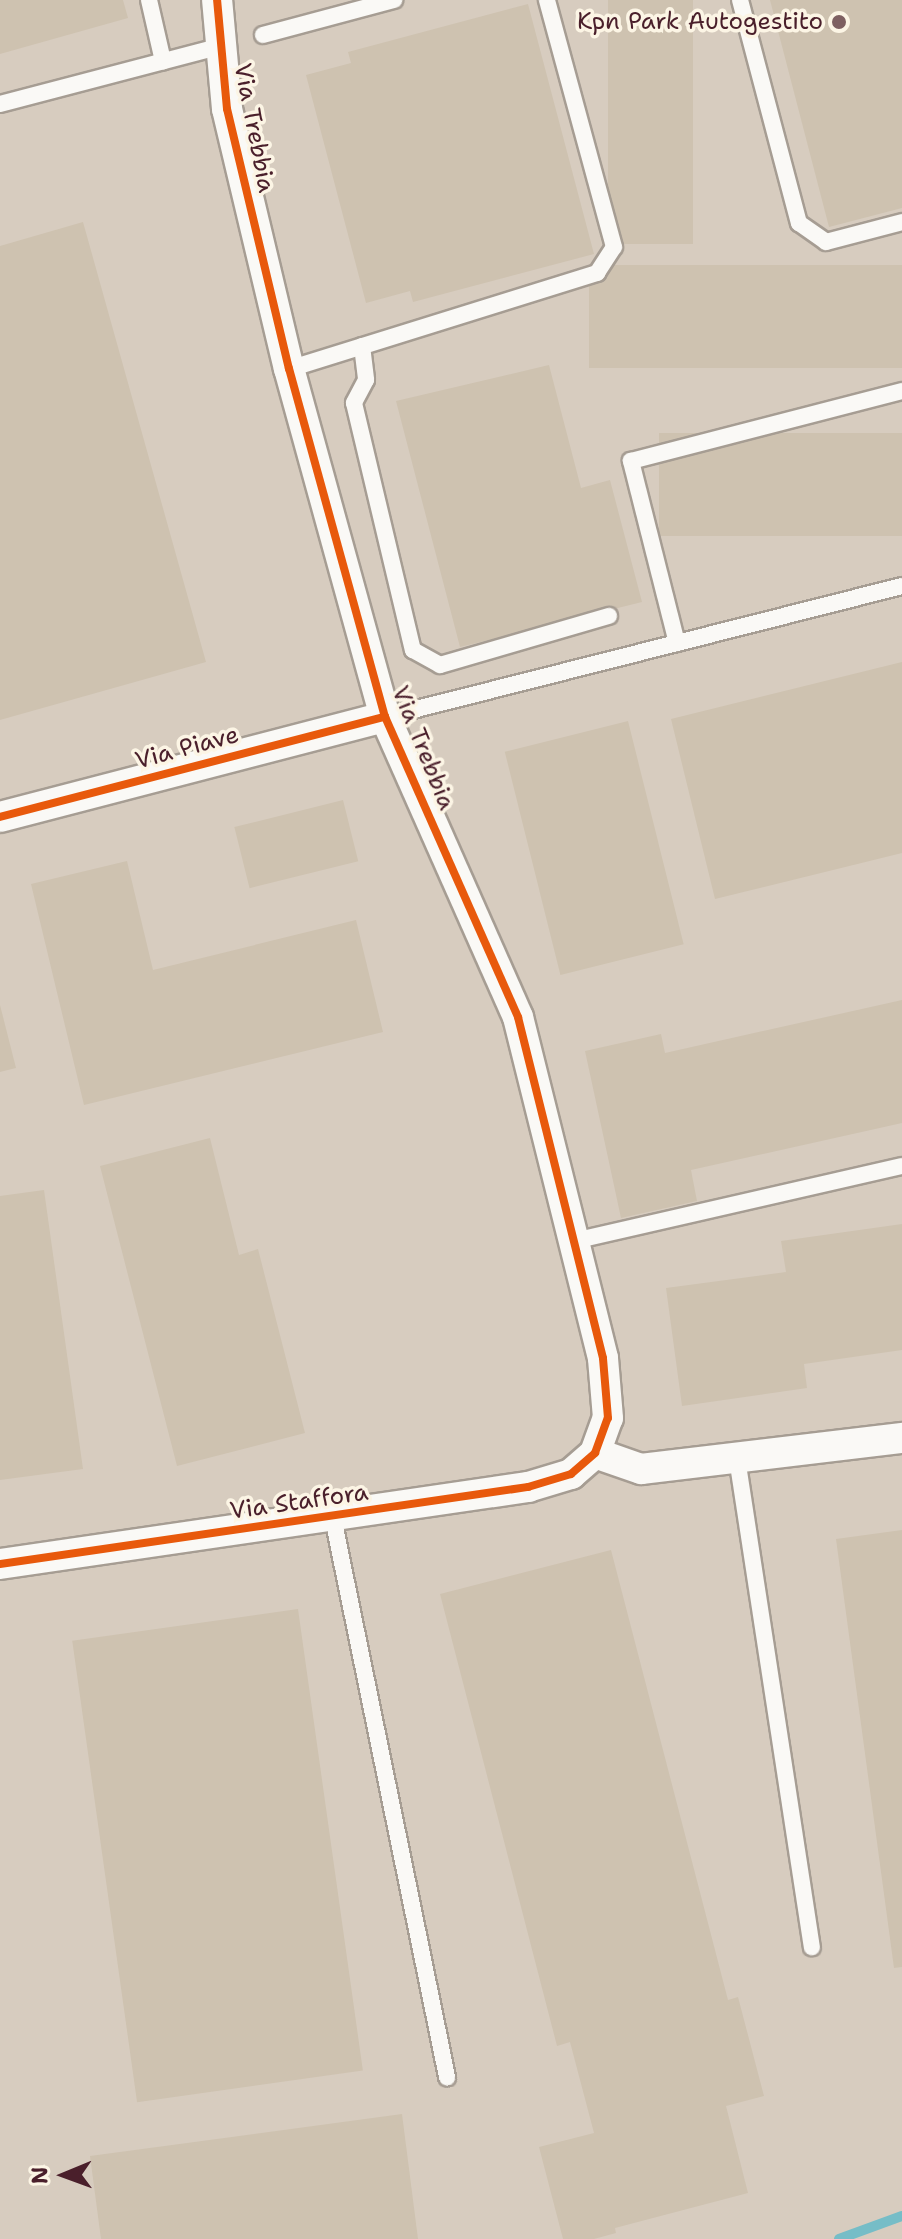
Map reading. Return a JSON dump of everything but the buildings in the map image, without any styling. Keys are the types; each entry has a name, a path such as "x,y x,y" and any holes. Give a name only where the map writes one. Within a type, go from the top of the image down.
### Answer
{"street":[{"name":"Via Trebbia","path":"217,0 206,50 227,109 289,369 385,717 518,1017 603,1358 608,1418 595,1453"},
{"name":"Via Piave","path":"0,817 385,717"},
{"path":"595,1453 641,1469 902,1438"},
{"name":"Via Staffora","path":"0,1564 333,1518 528,1487 571,1474 595,1453"}],"lane":[{"path":"149,0 163,61"},
{"path":"263,35 394,0"},
{"path":"289,369 597,273 614,247 547,0"},
{"path":"740,0 799,223 826,242 902,222"},
{"path":"0,104 206,50"},
{"path":"362,346 366,380 354,403 413,650 440,665 609,616"},
{"path":"677,643 631,461 902,391"},
{"path":"385,717 902,586"},
{"path":"574,1241 902,1166"},
{"path":"737,1458 812,1947"},
{"name":"Via Staffora","path":"333,1518 447,2077"}],"shaded area":[{"path":"0,0 902,0 902,2239 0,2239"}],"waterway":[{"path":"839,2239 902,2216"}],"cycle path":[{"path":"0,1564 528,1487 571,1474 595,1453 608,1418 603,1358 518,1017 385,717 289,369 227,109 217,0"},
{"path":"0,817 385,717"}],"place":[{"name":"Kpn Park Autogestito","path":"839,22"}]}
